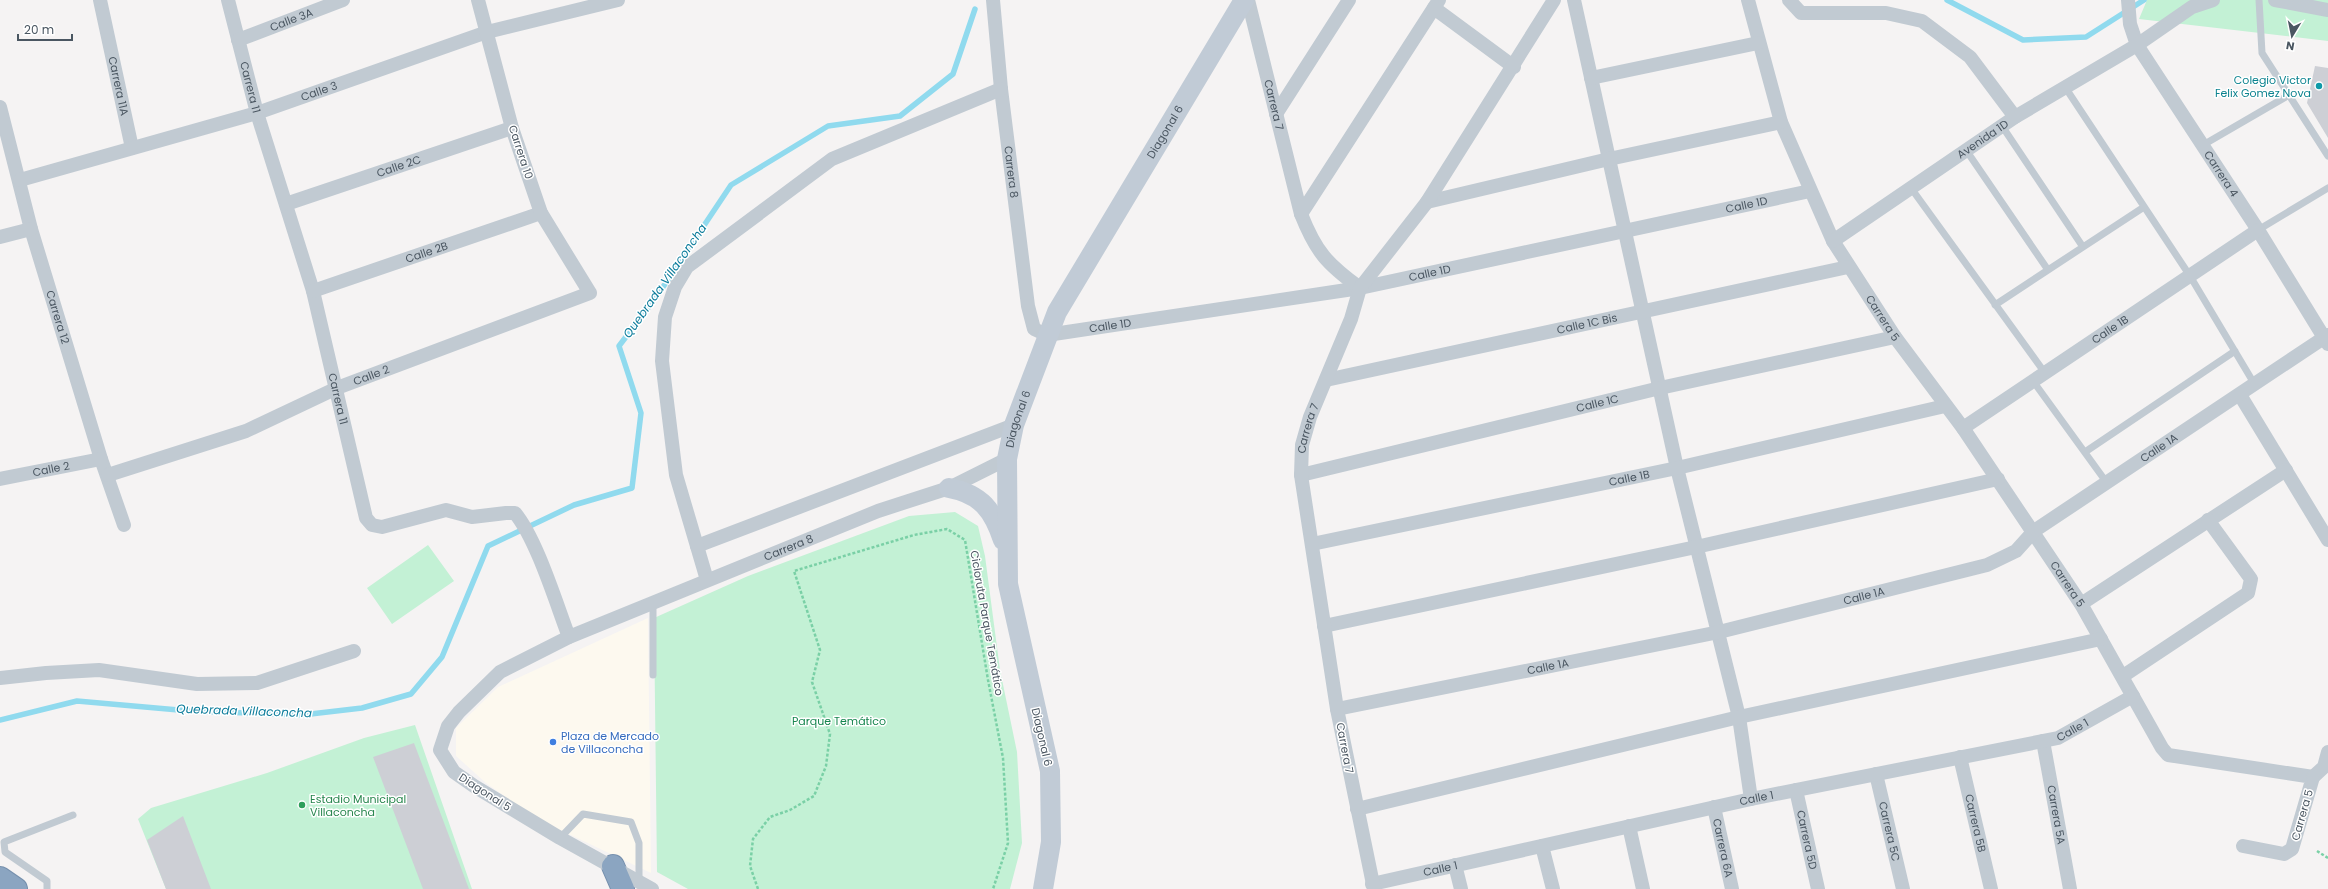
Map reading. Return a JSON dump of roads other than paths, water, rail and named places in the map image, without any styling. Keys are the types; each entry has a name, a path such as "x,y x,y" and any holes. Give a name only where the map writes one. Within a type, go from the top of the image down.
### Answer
{"highway":[{"path":"613,866 638,887"},
{"path":"0,878 16,889"}],"street":[{"name":"Carrera 11A","path":"100,0 132,148"},
{"name":"Carrera 11","path":"228,0 257,113 312,291 337,388 366,518 372,525 382,527 446,510 472,517 506,512 515,514 521,520 533,545 569,637"},
{"name":"Calle 3A","path":"238,40 344,0"},
{"name":"Carrera 10","path":"478,0 512,128 541,213 590,293"},
{"name":"Calle 3","path":"20,180 257,113 487,32 618,0"},
{"name":"Carrera 8","path":"993,0 1001,89 1028,306 1034,329 1047,335"},
{"name":"Diagonal 6","path":"1043,889 1051,842 1050,771 1008,584 1007,459 1014,425 1057,312 1244,0"},
{"name":"Carrera 7","path":"1248,0 1301,214 1315,247 1335,270 1360,288 1351,319 1310,417 1302,445 1301,475 1337,709 1373,886"},
{"path":"1276,114 1349,0"},
{"path":"1360,288 1427,202 1514,67 1554,0"},
{"path":"1576,0 1591,78 1677,468 1739,717 1751,799"},
{"name":"Carrera 5","path":"1748,0 1758,43 1781,122 1833,241 1848,267 1895,337 1945,406 1963,428 2034,531 2081,604 2123,676 2162,748 2168,755 2313,778 2292,849 2284,854 2243,846"},
{"path":"1789,0 1801,13 1886,13 1922,21 1970,57 2015,117"},
{"name":"Carrera 4","path":"2128,0 2130,24 2137,44 2327,339"},
{"name":"Avenida 1D","path":"1833,241 2015,117 2137,44 2192,8 2213,0"},
{"path":"2275,0 2328,10"},
{"path":"1301,214 1436,4 1514,67"},
{"path":"1591,78 1758,43"},
{"path":"707,580 676,475 662,361 665,317 675,287 687,267 832,159 1001,89"},
{"name":"Carrera 12","path":"0,107 20,180 31,229 101,459 108,474 124,525"},
{"path":"1427,202 1609,159 1781,122"},
{"name":"Calle 2C","path":"286,204 512,128"},
{"name":"Calle 1D","path":"1047,335 1360,288 1626,232 1810,191"},
{"name":"Calle 2B","path":"312,291 541,213"},
{"path":"0,236 31,229"},
{"name":"Calle 1B","path":"1963,428 2258,230"},
{"name":"Calle 1C Bis","path":"1326,380 1848,267"},
{"name":"Calle 2","path":"108,474 246,431 337,388 590,293"},
{"name":"Calle 1C","path":"1301,475 1660,388 1895,337"},
{"name":"Calle 1A","path":"1337,709 1719,632 1987,565 2016,551 2034,531 2327,339"},
{"path":"2240,395 2328,540"},
{"name":"Calle 1B","path":"1312,544 1677,468 1945,406"},
{"path":"697,546 1014,425"},
{"name":"Calle 2","path":"0,479 101,459"},
{"name":"Carrera 8","path":"569,637 878,511 948,488 1007,459"},
{"path":"2081,604 2286,470"},
{"path":"1324,626 1696,547 1998,479"},
{"path":"948,488 967,493 983,503 996,520 1007,553"},
{"path":"2123,676 2248,593 2251,579 2208,520"},
{"name":"Diagonal 5","path":"569,637 500,672 451,722 448,726 440,750 454,772 474,786 560,838 613,866"},
{"path":"1357,809 1739,717 2101,639"},
{"path":"0,678 46,673 99,670 197,684 257,683 354,651"},
{"name":"Calle 1","path":"1373,886 1455,865 1751,799 2058,738 2135,700"},
{"name":"Carrera 5A","path":"2043,741 2070,889"},
{"path":"2313,778 2324,766 2328,752"},
{"name":"Carrera 5B","path":"1960,758 1991,889"},
{"name":"Carrera 5C","path":"1876,774 1904,889"},
{"name":"Carrera 5D","path":"1796,790 1818,889"},
{"name":"Carrera 6A","path":"1714,807 1732,889"},
{"path":"1629,826 1643,889"},
{"path":"1542,846 1553,889"},
{"path":"1455,865 1461,889"}],"lane":[{"path":"2259,0 2262,53 2328,156"},
{"path":"2065,87 2190,276 2255,385"},
{"path":"2203,146 2289,95"},
{"path":"2002,126 2083,247"},
{"path":"1966,150 2048,270"},
{"path":"1911,188 2045,373"},
{"path":"2258,230 2328,188"},
{"path":"1996,305 2144,207"},
{"path":"2085,452 2235,351"},
{"path":"2033,381 2106,483"},
{"path":"652,603 653,675"},
{"path":"560,838 582,814 630,822 638,843 638,887"},
{"path":"47,889 47,881 5,852 4,842 73,815"}],"waterway":[{"path":"1947,0 2023,40 2086,37 2144,0"},
{"name":"Quebrada Villaconcha","path":"0,720 77,701 190,711 302,715 362,708 411,694 442,657 488,546 574,505 632,488 641,413 619,346 657,296 731,185 828,126 900,116 953,74 975,9"}],"place":[{"name":"Colegio Victor Felix Gomez Nova","path":"2319,86"},
{"name":"Plaza de Mercado de Villaconcha","path":"553,742"},
{"name":"Estadio Municipal Villaconcha","path":"302,805"}],"park label":[{"name":"Parque Temático","path":"839,721"}]}
